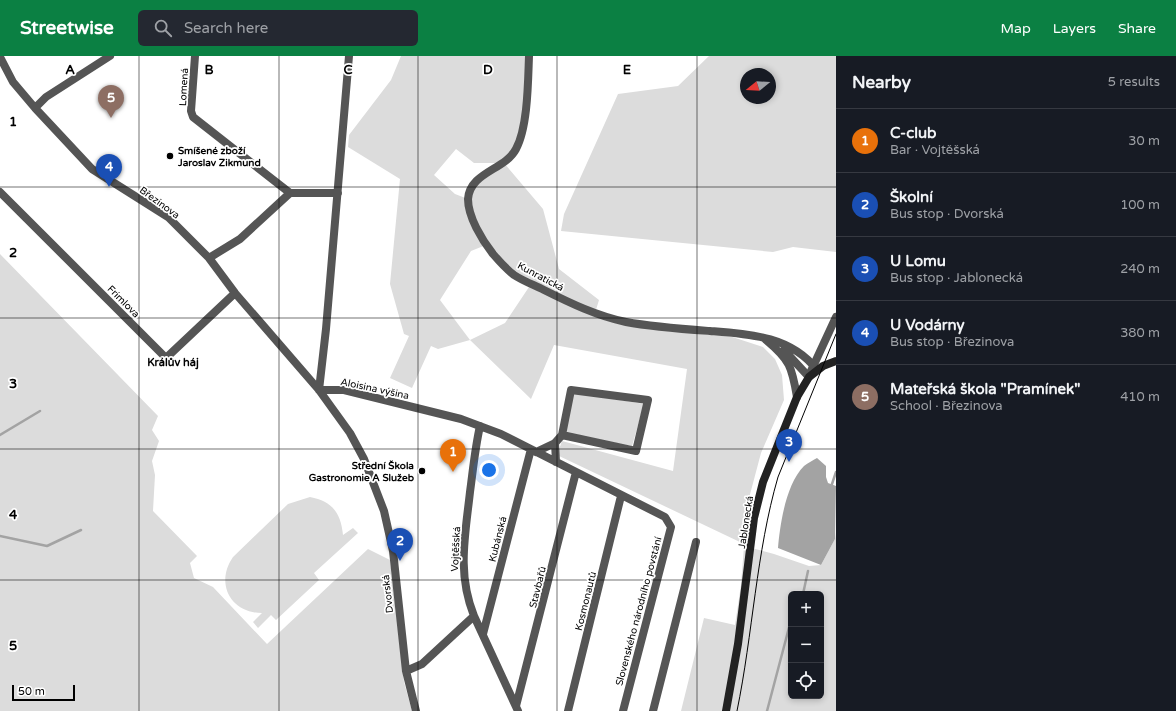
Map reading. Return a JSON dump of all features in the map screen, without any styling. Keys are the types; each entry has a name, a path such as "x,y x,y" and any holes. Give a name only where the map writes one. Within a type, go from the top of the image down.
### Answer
{"main road":[{"name":"Jablonecká","path":"726,711 735,667 754,518 763,482 797,398 809,377 815,368 836,361"}],"street":[{"name":"Březinova","path":"0,56 13,82 92,169 168,217 209,258 235,293 319,390"},
{"path":"35,108 46,97 110,56"},
{"name":"Lomená","path":"195,56 191,111 193,117 290,193"},
{"path":"319,390 326,329 349,56"},
{"name":"Kunratická","path":"529,56 524,114 517,148 511,157 504,163 476,180 472,185 468,199 477,228 490,250 514,275 575,306 625,322 761,336 786,345 815,368"},
{"name":"Frimlova","path":"0,192 166,358 235,293"},
{"path":"209,258 240,239 290,193 338,193"},
{"path":"815,368 836,317"},
{"path":"761,336 784,355 794,377 797,398"},
{"name":"Kunratická","path":"761,336 781,347 809,377"},
{"name":"Aloisina výšina","path":"319,390 344,390 461,419 534,450 621,496 665,517"},
{"name":"Dvorská","path":"319,390 354,439 372,477 384,511 393,551 406,671 416,711"},
{"path":"534,450 555,443 562,436 571,390 648,400 636,451 562,436"},
{"name":"Vojtěšská","path":"480,426 463,548 463,577 474,616 517,708"},
{"path":"555,443 556,462"},
{"name":"Kubánská","path":"483,634 534,450"},
{"name":"Stavbařů","path":"517,708 576,472"},
{"name":"Kosmonautů","path":"568,711 621,496"},
{"name":"Slovenského národního povstání","path":"623,711 671,527 665,517"},
{"path":"653,711 696,542"},
{"path":"406,671 422,664 474,616"}],"shaded area":[{"path":"401,56 529,56 520,139 504,163 543,209 559,269 599,300 595,313 625,322 714,331 763,347 775,359 782,375 784,400 761,453 748,502 742,543 557,455 562,441 673,471 687,369 554,345 531,399 470,340 438,349 431,346 412,388 390,378 409,336 404,334 390,284 400,179 348,147 349,135 391,80","holes":["456,149 474,163 503,163 472,185 468,199 455,194 434,175","486,245 514,275 531,284 505,323 470,340 440,300 471,251"]},
{"path":"709,56 836,56 836,252 793,247 773,252 561,231 564,214 618,94 678,86"},
{"path":"0,254 158,416 152,430 159,441 152,461 155,475 153,511 197,556 190,563 194,578 213,587 267,644 368,549 390,560 404,682 412,711 0,711"},
{"path":"572,392 644,404 632,446 564,434"},
{"path":"817,458 826,466 826,477 828,483 836,486 835,539 821,565 778,548 782,516 788,494 798,474 804,466"},
{"path":"310,497 330,505 334,509 340,520 343,535 353,528 358,533 314,573 319,580 276,620 271,615 258,628 253,622 262,613 251,612 241,608 229,595 225,577 228,567 233,557 288,504"},
{"path":"836,532 836,711 681,711 704,618 735,625 741,585 744,546 809,566 821,565 835,539"}],"waterway":[{"path":"0,435 40,411"},
{"path":"831,487 836,472"},
{"path":"0,536 47,546 81,530"},
{"path":"804,591 808,571"},
{"path":"767,711 789,627"}],"tram line":[{"path":"737,711 765,535 778,477 836,334"}],"place":[{"name":"Mateřská škola \"Pramínek\"","path":"111,118"},
{"name":"Smíšené zboží Jaroslav Zikmund","path":"170,156"},
{"name":"U Vodárny","path":"109,187"},
{"name":"U Lomu","path":"789,462"},
{"name":"Střední Škola Gastronomie A Služeb","path":"422,471"},
{"name":"C-club","path":"453,472"},
{"name":"Školní","path":"400,561"}],"district":[{"name":"Králův háj","path":"173,362"}]}
